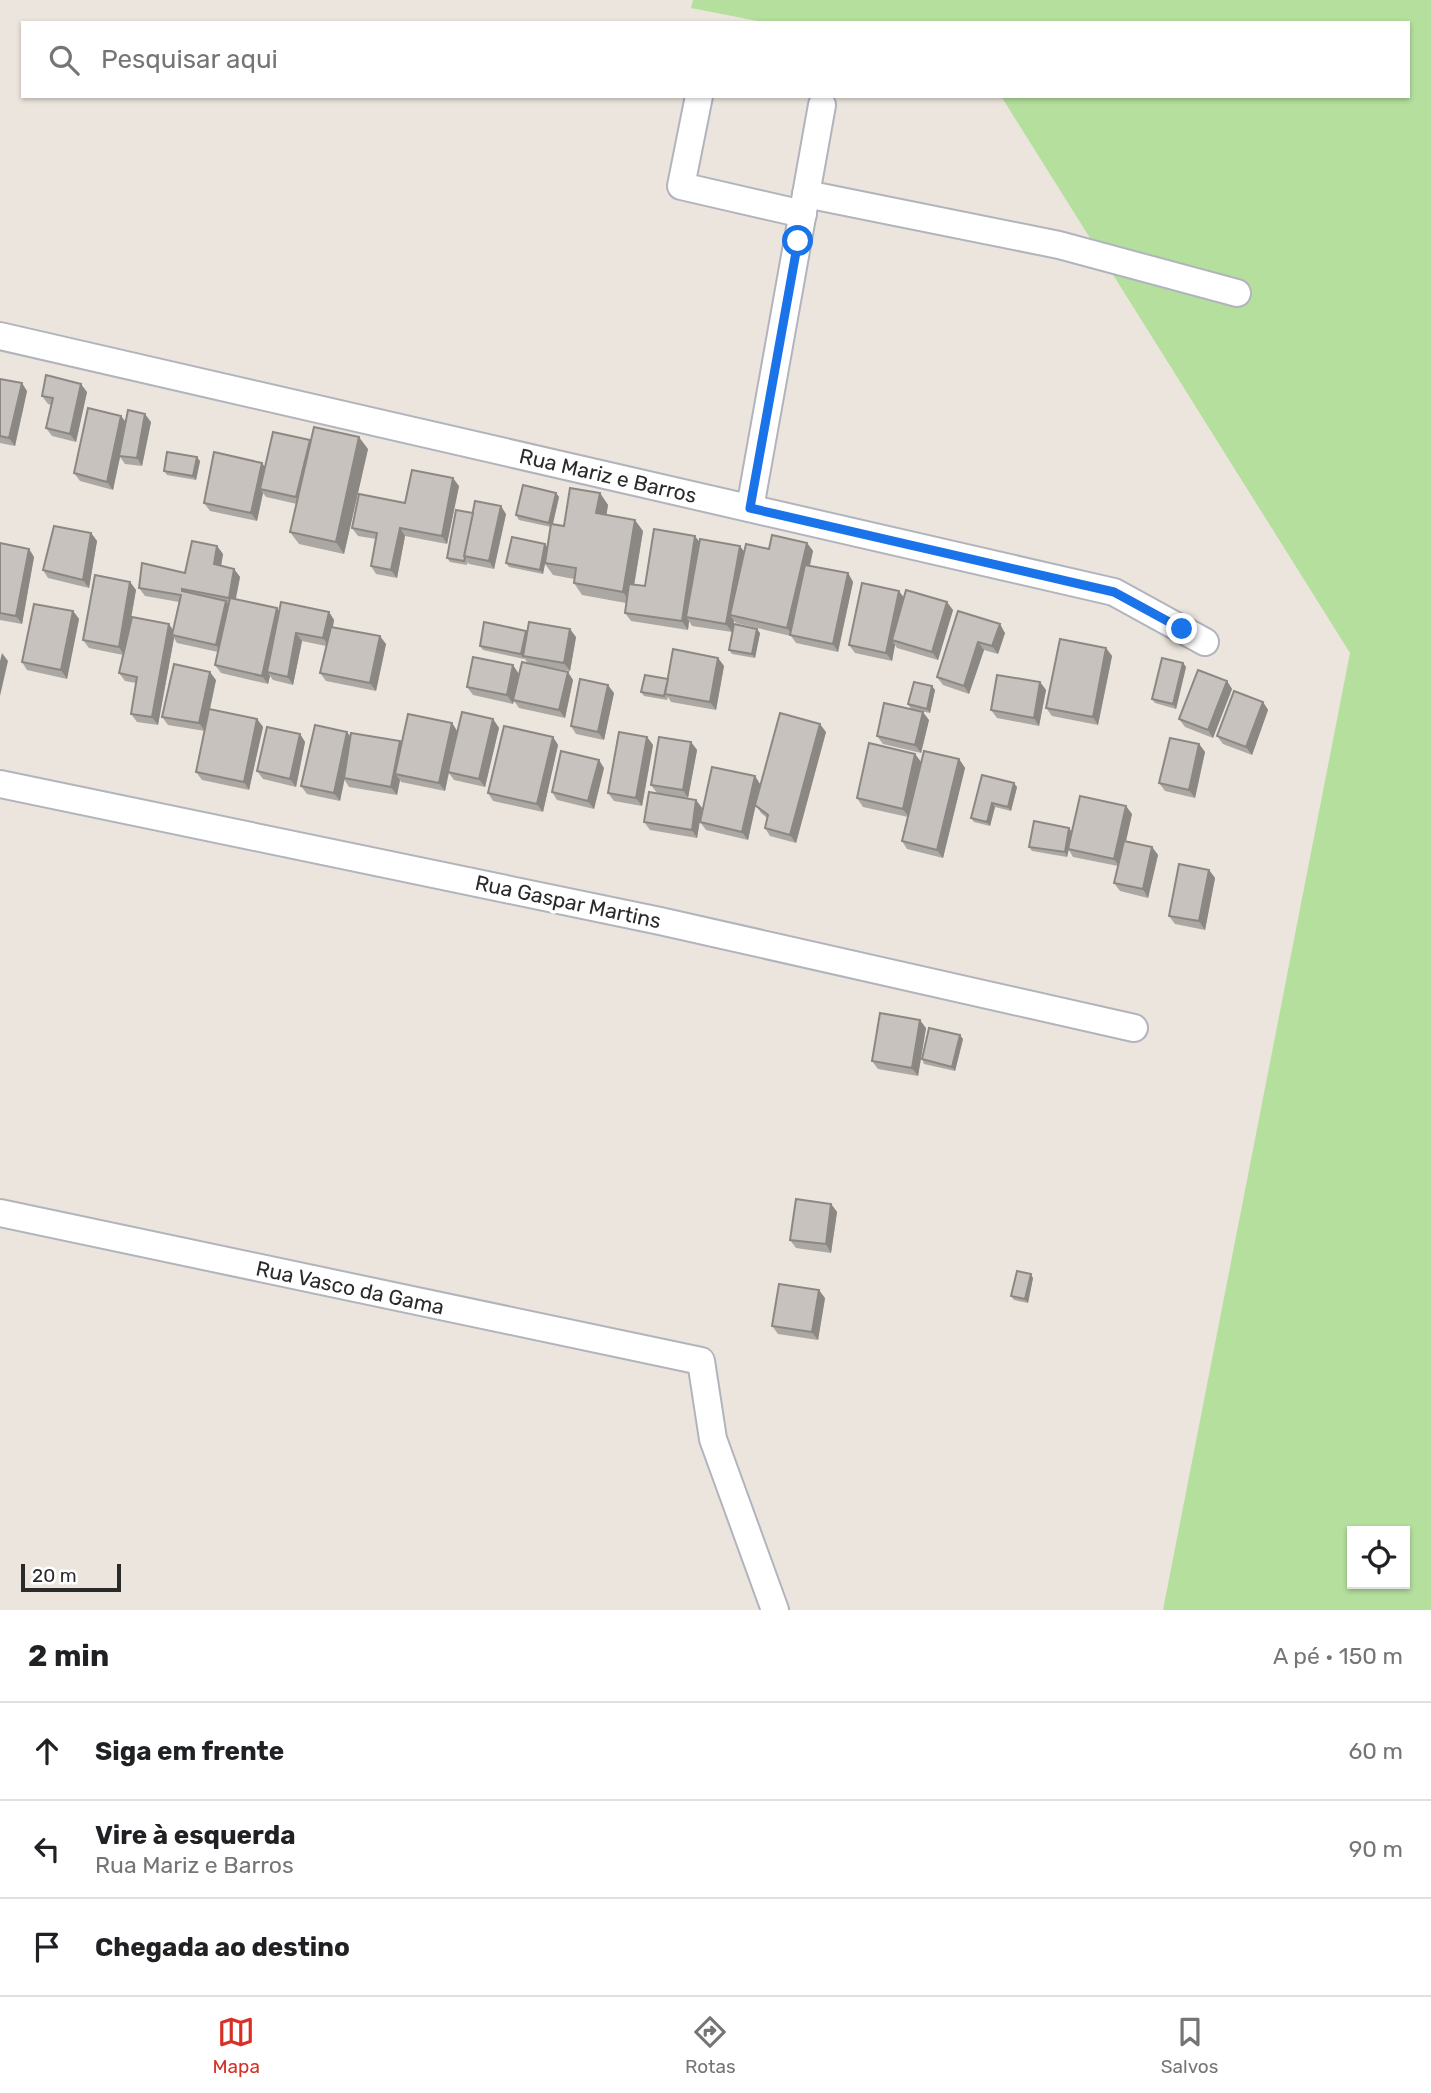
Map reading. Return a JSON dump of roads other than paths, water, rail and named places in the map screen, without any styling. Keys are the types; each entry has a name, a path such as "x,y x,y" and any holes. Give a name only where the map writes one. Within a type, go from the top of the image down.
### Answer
{"street":[{"path":"699,98 681,186 1059,245 1237,293"},
{"path":"750,508 822,105"},
{"name":"Rua Mariz e Barros","path":"0,336 1114,592 1205,642"},
{"name":"Rua Gaspar Martins","path":"0,784 660,921 1134,1028"},
{"name":"Rua Vasco da Gama","path":"0,1213 701,1361 713,1439 775,1610"}]}
